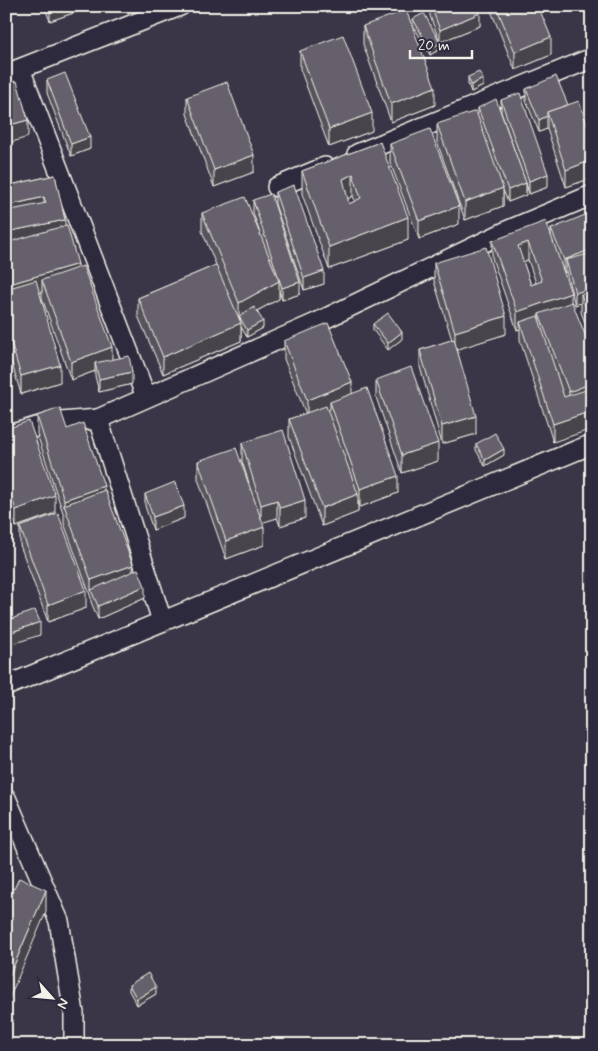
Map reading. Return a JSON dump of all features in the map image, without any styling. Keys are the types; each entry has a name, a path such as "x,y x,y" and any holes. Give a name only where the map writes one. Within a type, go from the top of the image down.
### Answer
{"street":[{"path":"146,397 13,72 180,6"},
{"path":"277,187 592,58"},
{"path":"6,436 50,423 98,419 316,323 509,230 592,195"},
{"path":"98,419 162,621"},
{"path":"6,686 592,444"},
{"path":"6,798 59,921 74,1013 74,1045"}],"building":[{"path":"431,6 477,6 480,13 440,30"},
{"path":"496,6 538,6 551,37 515,52"},
{"path":"406,10 435,87 391,104 363,26"},
{"path":"424,13 440,43 430,49 413,19"},
{"path":"343,35 372,113 329,129 300,51"},
{"path":"479,72 483,79 471,85 468,77"},
{"path":"65,73 90,137 71,144 47,80"},
{"path":"556,76 568,105 547,112 547,116 539,120 526,89"},
{"path":"17,81 28,120 6,126 6,84"},
{"path":"227,82 254,155 214,170 187,97"},
{"path":"520,93 548,174 529,181 501,100"},
{"path":"496,99 526,183 508,190 478,108"},
{"path":"579,101 592,139 592,160 566,170 547,112"},
{"path":"476,111 503,188 465,202 437,124"},
{"path":"430,129 459,206 419,221 390,144"},
{"path":"380,142 408,217 329,247 302,171","holes":["353,174 361,198 349,204 343,179"]},
{"path":"55,175 65,220 6,232 6,211 46,203 44,197 6,206 6,186"},
{"path":"294,185 324,271 304,278 275,192"},
{"path":"271,194 300,282 282,288 253,200"},
{"path":"245,197 279,281 239,303 202,213"},
{"path":"585,215 592,230 592,249 564,260 551,229"},
{"path":"546,221 571,293 517,312 492,241","holes":["528,242 542,281 531,285 518,246"]},
{"path":"67,225 78,264 6,285 6,243"},
{"path":"486,247 506,316 455,332 434,263"},
{"path":"592,253 592,288 575,293 566,260"},
{"path":"216,265 241,323 163,357 138,298"},
{"path":"83,266 112,347 71,362 42,280"},
{"path":"36,280 60,365 21,376 6,326 6,289"},
{"path":"592,291 592,324 581,294"},
{"path":"572,302 592,352 592,383 569,392 539,314"},
{"path":"254,307 263,321 247,330 239,316"},
{"path":"388,313 402,332 388,343 373,324"},
{"path":"538,316 564,397 592,388 592,411 553,424 520,322"},
{"path":"328,323 352,382 307,400 284,341"},
{"path":"454,339 476,416 442,426 420,350"},
{"path":"129,356 132,372 99,379 95,363"},
{"path":"411,367 438,443 402,455 376,380"},
{"path":"367,388 398,476 360,489 330,402"},
{"path":"326,406 358,494 322,508 289,419"},
{"path":"60,408 67,429 83,423 104,486 64,500 37,416"},
{"path":"29,421 55,495 16,510 6,482 6,429"},
{"path":"283,430 305,500 280,508 277,500 261,505 242,443"},
{"path":"495,433 504,449 485,460 476,444"},
{"path":"236,448 264,527 226,541 198,461"},
{"path":"175,482 184,506 153,517 145,494"},
{"path":"105,490 133,565 91,580 64,505"},
{"path":"6,506 11,518 6,520"},
{"path":"58,513 86,590 48,605 20,527"},
{"path":"138,569 145,586 98,606 91,590"},
{"path":"35,610 40,622 6,634 6,621"},
{"path":"19,878 46,890 6,984 6,885 14,889"},
{"path":"148,973 156,987 137,999 129,985"}]}
